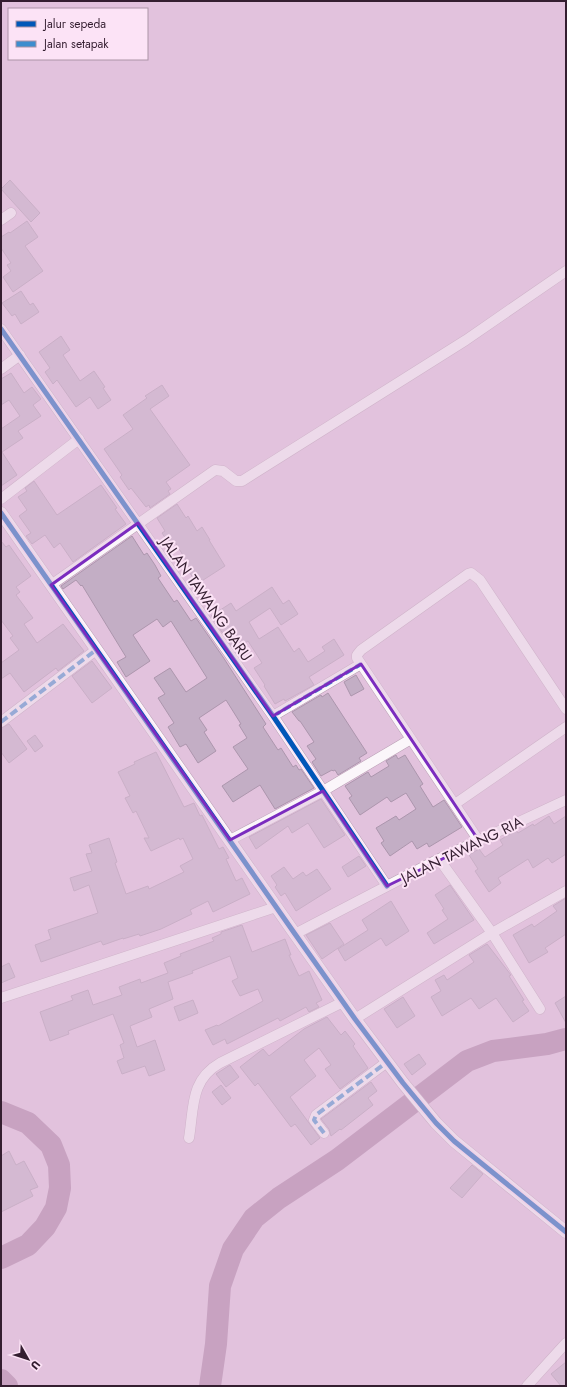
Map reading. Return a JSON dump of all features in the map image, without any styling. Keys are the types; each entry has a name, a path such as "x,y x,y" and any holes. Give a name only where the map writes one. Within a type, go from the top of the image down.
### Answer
{"street":[{"path":"1,220 11,213"},
{"path":"51,585 215,470 223,471 236,481 242,481 466,340 566,271"},
{"name":"JALAN TAWANG BARU","path":"1,329 273,716 387,886"},
{"path":"1,369 20,355"},
{"path":"1,499 79,439"},
{"path":"1,513 295,934 355,1019 403,1083 436,1123 454,1141 566,1232"},
{"path":"479,840 357,658 357,655 361,650 468,574 471,574 480,580 566,709"},
{"path":"1,722 96,650"},
{"path":"273,716 361,664"},
{"path":"455,804 566,728"},
{"path":"230,840 323,790 411,739"},
{"name":"JALAN TAWANG RIA","path":"295,934 479,840 566,800"},
{"path":"440,860 492,933 540,1009"},
{"path":"355,1019 492,933 566,891"},
{"path":"1,998 276,907"},
{"path":"189,1138 196,1090 203,1075 220,1063 343,1002"},
{"path":"324,1133 314,1120 316,1115 387,1062"},
{"path":"526,1386 538,1375 566,1343"}],"highlighted area":[{"path":"138,523 273,716 361,664 479,841 387,886 323,791 230,840 51,585"}],"building":[{"path":"10,180 40,213 31,222 1,189"},
{"path":"27,221 38,237 25,246 43,271 13,292 3,277 11,271 7,265 11,263 1,248 1,237 9,232 10,233"},
{"path":"21,291 30,305 33,303 39,312 21,324 15,314 12,316 2,303"},
{"path":"61,336 70,350 63,355 80,381 94,371 105,387 103,388 111,400 98,409 90,397 76,407 57,380 53,384 45,372 50,368 39,352"},
{"path":"11,373 24,393 32,387 41,399 33,405 41,416 18,431 23,438 2,452 17,475 1,486 1,429 20,416 9,400 1,405 1,379"},
{"path":"162,385 169,396 150,409 190,465 166,482 171,489 168,491 170,494 150,508 149,505 146,507 131,488 129,490 120,477 122,475 104,449 133,429 123,415 147,398 145,396"},
{"path":"34,481 57,515 101,485 126,524 73,562 60,543 54,548 45,535 32,544 26,536 31,533 19,516 27,510 18,497 27,491 25,488"},
{"path":"177,504 186,518 188,516 197,531 202,527 225,566 197,584 184,564 187,562 175,542 170,545 162,533 165,531 157,518"},
{"path":"132,536 144,555 147,553 155,565 161,576 158,578 174,602 177,600 191,621 196,618 223,657 266,724 263,727 278,750 281,748 293,767 296,765 299,770 301,769 314,788 275,809 260,785 233,802 222,786 248,769 233,747 247,738 239,725 241,724 226,700 199,718 207,730 204,732 216,751 198,763 186,744 180,747 168,727 174,723 158,698 165,694 154,678 170,668 186,692 207,678 171,621 163,627 157,619 133,635 150,661 126,677 117,662 126,657 82,585 81,586 76,580 63,589 61,586"},
{"path":"1,541 6,547 9,545 31,576 16,587 20,592 16,595 33,618 24,624 37,643 63,624 84,651 58,671 56,668 24,692 10,673 1,679 1,663 19,650 10,638 13,636 1,620"},
{"path":"272,587 283,604 289,600 298,614 281,625 270,608 249,622 259,639 278,627 294,652 299,648 308,662 325,651 322,647 334,639 344,655 309,677 314,685 285,701 284,699 275,704 254,668 262,663 248,641 234,650 211,616 231,603 236,611"},
{"path":"92,661 112,688 92,703 72,676"},
{"path":"356,675 364,689 351,696 344,682"},
{"path":"328,693 367,753 359,758 361,761 338,775 335,770 332,770 321,776 312,762 316,759 307,746 314,742 292,712 321,695 322,697"},
{"path":"9,724 27,749 9,763 1,752 1,728"},
{"path":"35,735 43,746 35,752 27,741"},
{"path":"156,752 184,807 194,803 200,816 202,815 219,849 223,847 229,858 226,859 236,881 242,878 250,894 213,912 208,901 190,910 192,914 161,929 140,936 139,934 123,938 103,945 101,941 41,962 35,945 51,939 48,930 98,913 89,885 74,891 70,878 92,871 86,854 92,853 89,845 109,838 117,862 115,863 126,894 148,886 149,889 184,872 180,866 193,859 183,838 180,840 179,838 151,851 144,838 149,838 136,811 133,813 125,798 130,796 118,772 135,764 134,762"},
{"path":"396,755 398,759 405,755 423,784 420,786 433,807 444,800 462,827 429,847 427,843 417,849 412,841 390,856 381,843 384,841 376,828 396,816 399,820 416,809 406,793 391,802 387,797 360,815 349,798 352,796 345,786 368,772 371,777 389,766 386,761"},
{"path":"321,799 345,835 324,848 308,823 292,833 288,826 256,849 249,837"},
{"path":"549,816 554,824 566,816 566,854 552,863 548,858 533,868 528,859 498,878 501,883 489,892 475,871 478,869 469,855 479,849 485,857 503,845 500,840 516,830 518,833 533,824 534,826"},
{"path":"359,856 366,866 348,877 342,867"},
{"path":"284,867 293,879 303,872 306,876 317,869 331,889 296,911 285,893 281,896 275,887 277,885 271,876"},
{"path":"450,885 474,920 434,944 427,933 448,919 442,910 444,909 435,895"},
{"path":"566,898 566,934 545,948 548,952 529,963 513,935 532,924 534,927 557,911 553,906"},
{"path":"391,901 409,931 386,946 381,938 345,961 338,949 368,930 362,920"},
{"path":"330,923 344,944 322,959 306,935"},
{"path":"242,925 252,952 285,939 291,955 289,955 299,976 309,971 322,1000 316,1003 319,1007 309,1012 306,1007 280,1021 278,1018 227,1044 225,1039 213,1045 205,1030 217,1025 218,1026 263,1001 258,989 240,996 232,981 238,978 230,956 192,971 193,973 168,982 173,999 149,1009 152,1017 130,1026 137,1047 155,1040 165,1070 149,1076 145,1066 122,1074 117,1061 124,1058 120,1045 124,1043 113,1014 68,1031 69,1034 50,1041 40,1012 73,1000 71,996 88,990 93,1005 122,995 119,987 140,979 141,983 168,973 164,963 181,956 180,954 214,941 212,938 221,934 221,932"},
{"path":"487,944 511,975 509,976 529,1011 513,1022 496,998 479,1009 471,998 442,1016 431,997 441,991 435,980 444,975 447,980 474,962 469,955"},
{"path":"9,963 15,977 1,983 1,967"},
{"path":"566,996 566,1023 555,1003"},
{"path":"403,997 415,1016 397,1028 384,1009"},
{"path":"193,1000 198,1013 179,1021 174,1007"},
{"path":"327,1017 341,1035 345,1031 355,1044 353,1046 368,1068 340,1089 325,1069 331,1065 319,1048 304,1060 316,1076 290,1097 320,1138 311,1145 295,1124 291,1127 258,1083 255,1086 240,1067 263,1049 269,1056 304,1029"},
{"path":"419,1054 426,1064 412,1075 404,1064"},
{"path":"230,1065 239,1077 226,1087 216,1074"},
{"path":"371,1082 377,1091 368,1098 373,1105 331,1136 329,1129 321,1119"},
{"path":"221,1085 231,1098 222,1105 212,1092"},
{"path":"9,1151 16,1165 24,1161 38,1187 30,1190 33,1196 1,1212 1,1156"},
{"path":"472,1165 483,1174 462,1198 450,1188"},
{"path":"566,1362 566,1386 561,1386 551,1374"}],"waterway":[{"path":"210,1386 216,1344 220,1286 233,1249 254,1218 279,1198 337,1160 467,1061 493,1051 547,1044 566,1039"},
{"path":"1,1112 28,1123 51,1145 59,1165 60,1188 56,1208 45,1227 28,1245 1,1258"},
{"path":"1,1380 7,1386"}],"marked path":[{"path":"1,722 96,650"},
{"path":"273,716 361,664"},
{"path":"324,1133 314,1120 316,1115 387,1062"}],"cycle path":[{"path":"1,329 273,716 387,886"},
{"path":"1,513 295,934 355,1019 403,1083 436,1123 454,1141 566,1232"}]}
